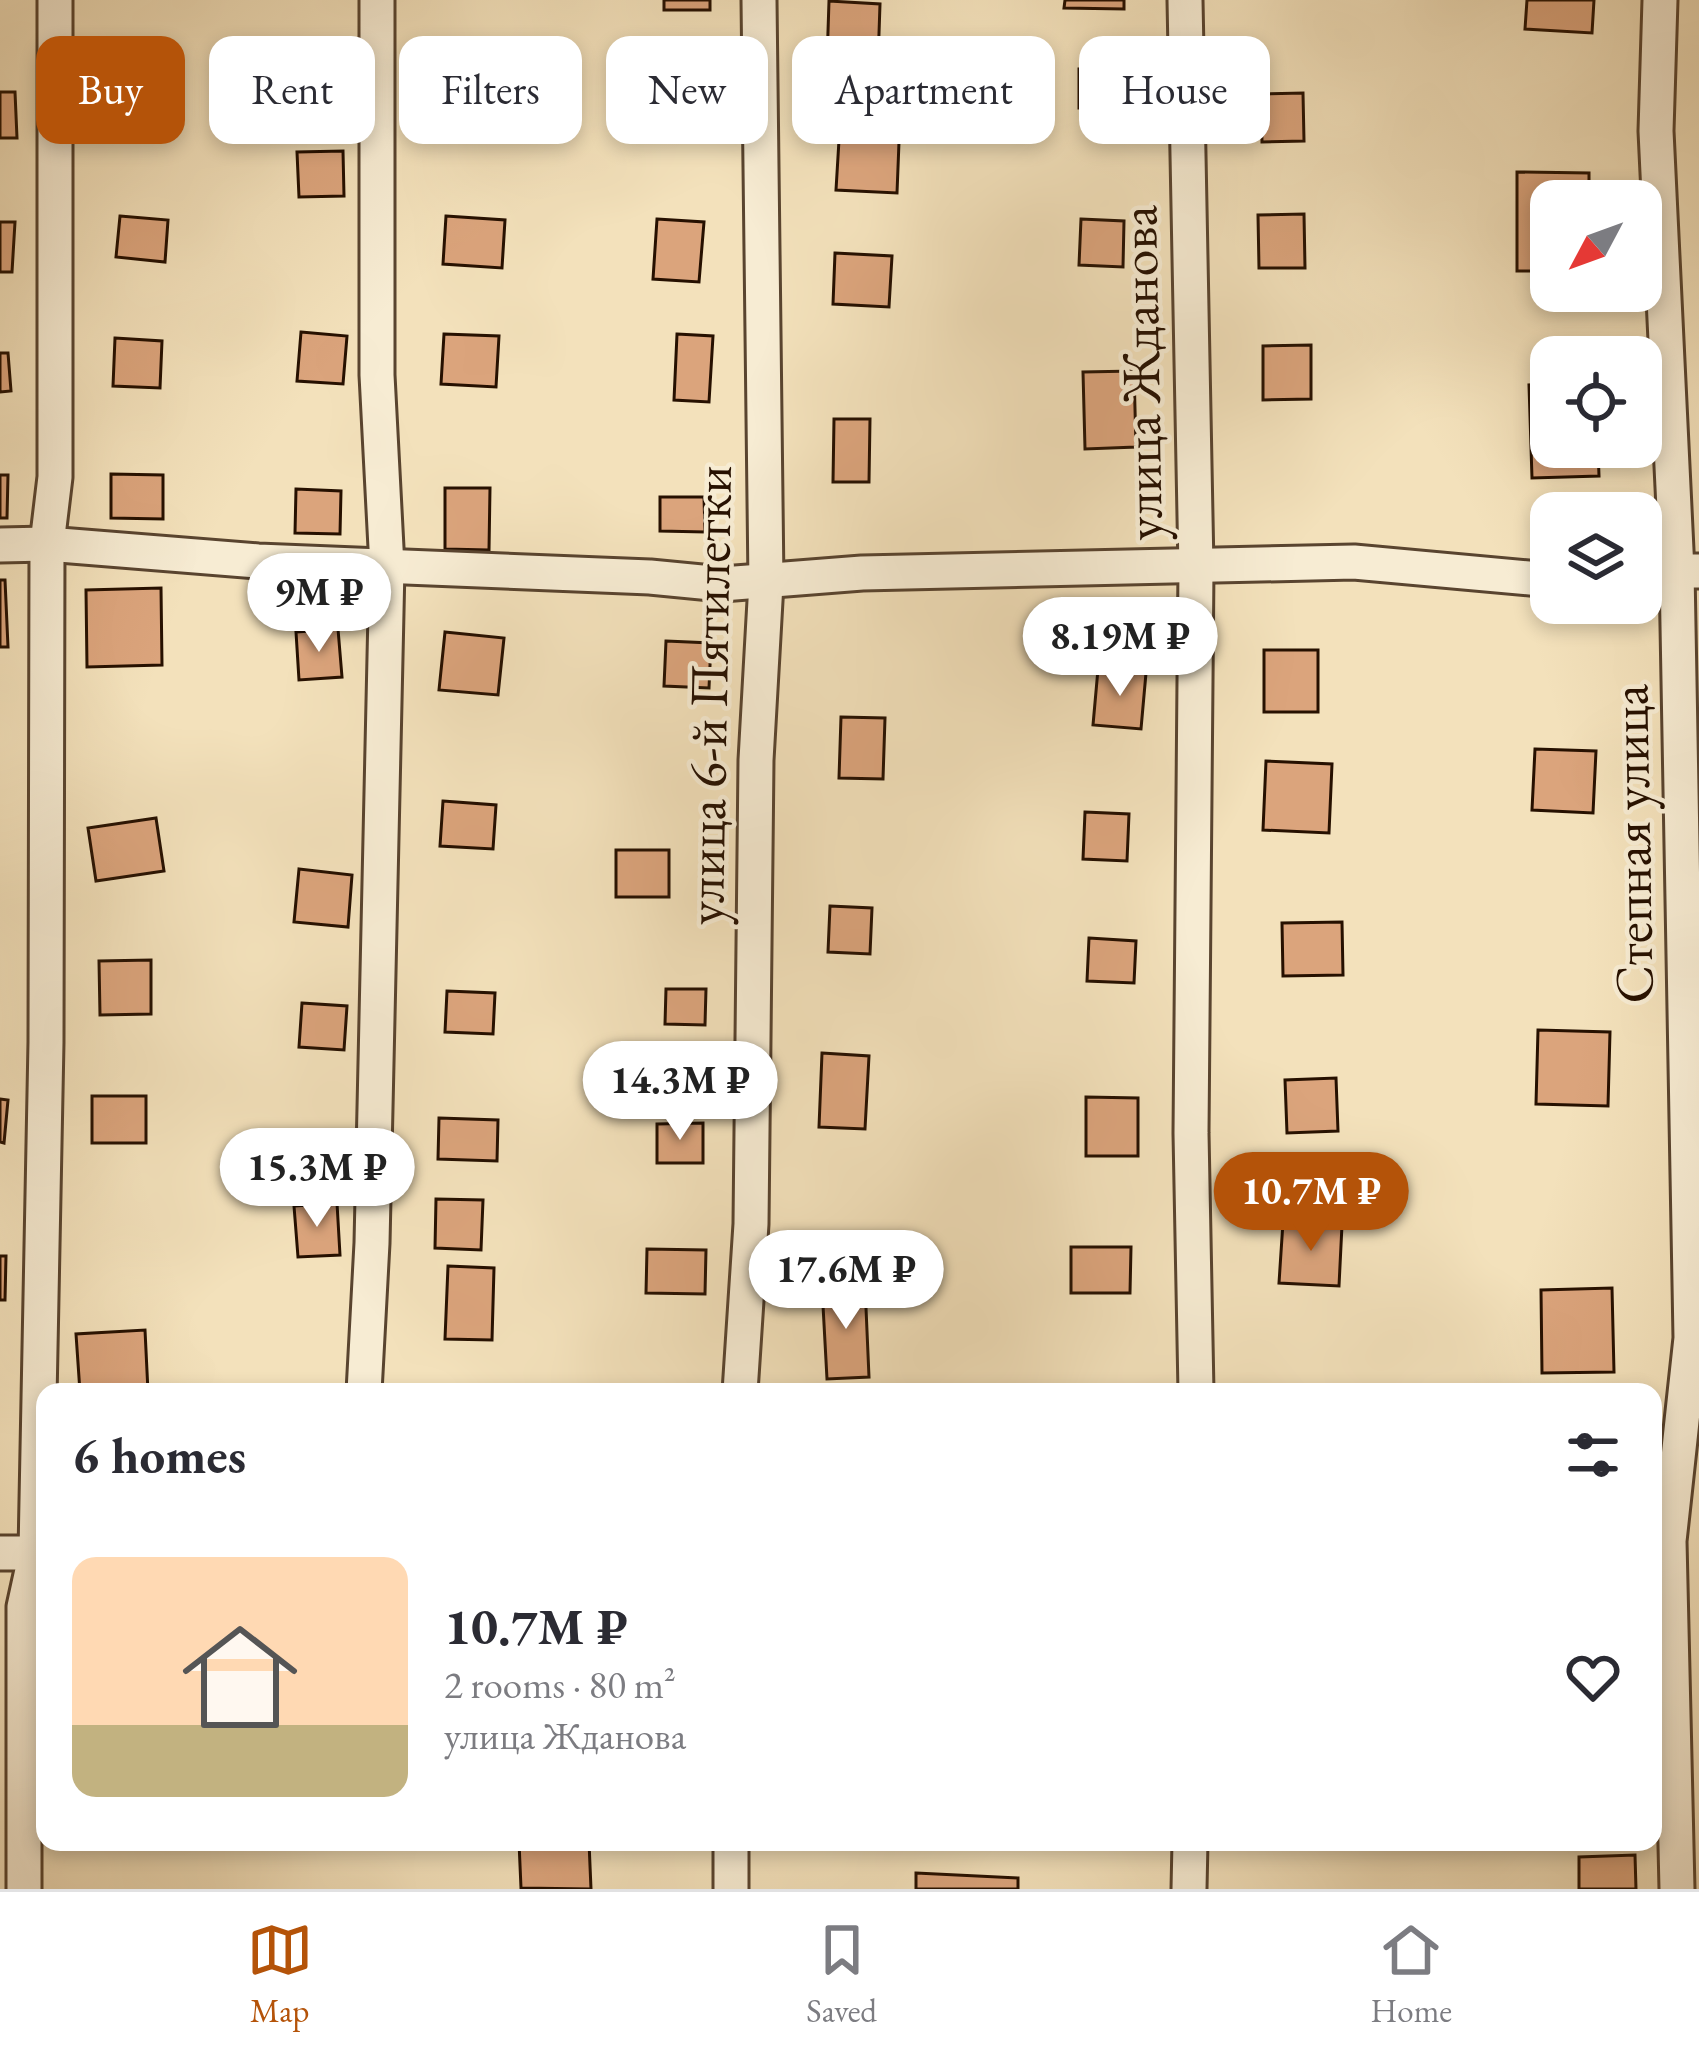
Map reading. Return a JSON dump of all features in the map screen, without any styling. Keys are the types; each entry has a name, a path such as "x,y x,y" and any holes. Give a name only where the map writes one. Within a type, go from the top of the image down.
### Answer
{"street":[{"path":"43,1383 47,544 55,477 55,0"},
{"path":"364,1383 388,567 376,375 377,0"},
{"name":"улица 6-й Пятилетки","path":"741,1383 751,1224 756,760 766,583 759,0"},
{"name":"улица Жданова","path":"1185,0 1196,568 1191,1133 1196,1383"},
{"name":"Степная улица","path":"1660,0 1656,131 1688,571 1691,1338 1674,1541 1677,1889"},
{"path":"0,545 722,584 862,574 1354,562 1530,578"},
{"path":"0,1552 36,1553"},
{"path":"24,1889 24,1606 36,1569"},
{"path":"731,1851 731,1889"},
{"path":"1189,1889 1190,1851"}],"building":[{"path":"664,0 710,0 710,10 664,10"},
{"path":"1065,0 1124,0 1124,9 1064,8"},
{"path":"1527,0 1594,0 1592,33 1525,29"},
{"path":"829,1 880,4 879,36 828,36"},
{"path":"0,92 15,92 17,138 0,138"},
{"path":"1303,93 1304,141 1270,142 1270,94"},
{"path":"839,144 899,144 897,193 836,190"},
{"path":"343,151 344,196 299,197 297,152"},
{"path":"1517,172 1589,173 1589,180 1530,180 1530,271 1517,271"},
{"path":"1304,214 1305,268 1259,268 1258,215"},
{"path":"120,216 168,220 165,262 116,257"},
{"path":"446,216 505,220 502,268 443,264"},
{"path":"657,219 704,222 699,282 653,279"},
{"path":"1081,219 1124,221 1123,267 1079,265"},
{"path":"0,222 15,222 12,272 0,272"},
{"path":"835,253 892,256 889,307 833,304"},
{"path":"301,332 347,336 343,384 297,381"},
{"path":"444,334 499,336 496,387 441,384"},
{"path":"677,334 713,336 709,402 674,400"},
{"path":"115,338 162,341 160,388 113,386"},
{"path":"1311,345 1311,399 1263,400 1263,346"},
{"path":"0,353 8,353 11,391 0,392"},
{"path":"1134,371 1136,447 1085,449 1083,372"},
{"path":"834,419 870,419 869,482 833,482"},
{"path":"1532,468 1599,468 1599,476 1532,478"},
{"path":"111,474 163,475 163,519 111,518"},
{"path":"0,475 8,475 7,518 0,518"},
{"path":"445,488 490,488 489,550 445,549"},
{"path":"296,489 341,491 340,534 295,533"},
{"path":"660,497 704,497 705,532 660,531"},
{"path":"0,580 5,580 8,647 0,647"},
{"path":"161,588 162,665 87,667 86,590"},
{"path":"338,629 342,677 299,680 296,632"},
{"path":"445,632 504,638 498,695 439,690"},
{"path":"666,641 711,643 709,688 664,686"},
{"path":"1264,650 1318,650 1318,712 1264,712"},
{"path":"1098,669 1146,673 1141,729 1093,725"},
{"path":"841,717 885,718 883,779 839,778"},
{"path":"1535,749 1596,751 1593,813 1532,810"},
{"path":"1266,761 1332,764 1329,833 1263,830"},
{"path":"443,801 496,805 493,849 440,846"},
{"path":"1085,812 1129,814 1127,861 1083,859"},
{"path":"156,818 164,871 96,881 88,828"},
{"path":"616,850 669,850 669,897 616,897"},
{"path":"299,869 352,875 348,927 294,922"},
{"path":"830,906 872,908 870,954 828,952"},
{"path":"1342,922 1343,975 1283,976 1282,923"},
{"path":"1089,938 1136,941 1134,983 1087,981"},
{"path":"151,960 151,1014 100,1015 99,961"},
{"path":"666,989 706,989 705,1025 665,1024"},
{"path":"447,991 495,993 493,1034 445,1032"},
{"path":"302,1003 347,1006 344,1050 299,1047"},
{"path":"1538,1030 1610,1032 1608,1106 1536,1104"},
{"path":"822,1053 869,1056 865,1129 819,1127"},
{"path":"1336,1078 1338,1131 1287,1133 1285,1080"},
{"path":"92,1096 146,1096 146,1143 92,1143"},
{"path":"1086,1097 1138,1098 1138,1156 1086,1156"},
{"path":"0,1099 8,1100 4,1143 0,1142"},
{"path":"439,1118 498,1120 497,1161 438,1159"},
{"path":"703,1123 703,1163 657,1163 657,1124"},
{"path":"436,1199 483,1200 481,1250 435,1248"},
{"path":"337,1203 340,1255 298,1257 294,1206"},
{"path":"1283,1222 1342,1225 1339,1286 1279,1283"},
{"path":"1071,1247 1131,1247 1130,1293 1071,1293"},
{"path":"647,1249 706,1250 705,1294 646,1293"},
{"path":"0,1256 6,1256 5,1300 0,1300"},
{"path":"448,1266 494,1268 492,1340 445,1339"},
{"path":"865,1285 869,1377 827,1379 822,1287"},
{"path":"1612,1288 1614,1372 1542,1373 1541,1290"},
{"path":"145,1330 148,1383 79,1383 76,1334"},
{"path":"519,1851 589,1851 591,1889 521,1888"},
{"path":"1635,1855 1636,1889 1579,1889 1579,1857"},
{"path":"916,1873 1018,1878 1018,1889 916,1889"}]}
